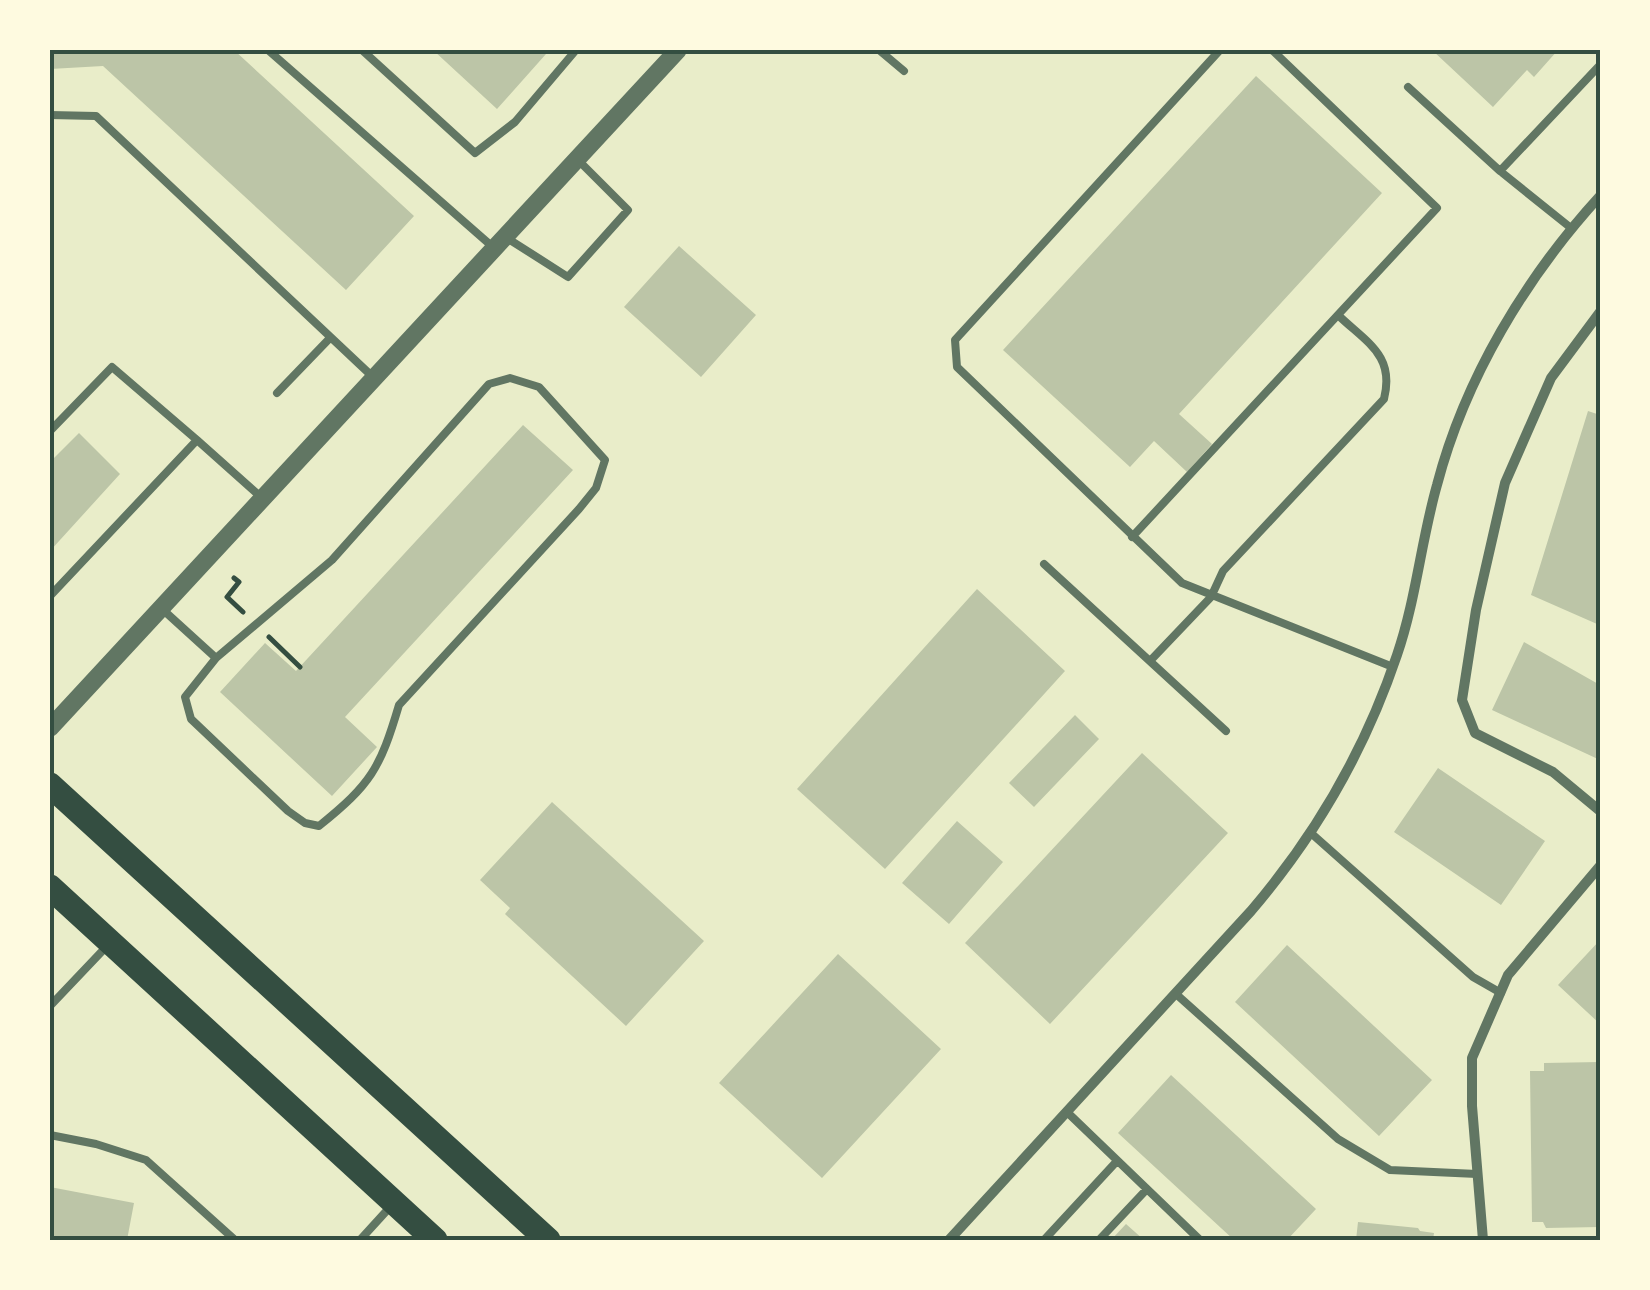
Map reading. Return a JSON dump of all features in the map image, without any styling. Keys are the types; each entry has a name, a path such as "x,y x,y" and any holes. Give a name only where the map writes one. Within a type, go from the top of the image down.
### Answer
{"main road":[{"path":"50,785 548,1240"},
{"path":"50,887 435,1240"}],"street":[{"path":"50,728 678,50"},
{"path":"949,1240 1273,886 1312,834 1361,745 1393,667 1438,481 1458,420 1504,327 1571,228 1600,196"},
{"path":"1600,312 1551,378 1506,483 1476,610 1462,700 1475,734 1553,772 1600,811"},
{"path":"1483,1240 1472,1058 1508,975 1600,866"}],"lane":[{"path":"268,50 500,242 568,277 628,210 577,159"},
{"path":"362,50 476,153 514,122 576,50"},
{"path":"879,50 904,71"},
{"path":"1220,50 955,340 958,367 1182,583 1393,667"},
{"path":"1132,537 1437,208 1272,50"},
{"path":"1500,172 1600,64"},
{"path":"1408,86 1500,172 1571,228"},
{"path":"50,116 96,116 374,378"},
{"path":"1150,661 1212,596 1223,570 1384,399 1389,378 1382,357 1338,316"},
{"path":"277,393 330,338"},
{"path":"50,431 112,367 263,498"},
{"path":"510,378 539,387 605,460 596,488 580,509 399,705 373,776 319,826 305,824 288,811 191,720 185,697 216,658 332,560 489,384 510,378"},
{"path":"50,596 197,440"},
{"path":"1044,564 1226,731"},
{"path":"162,608 216,658"},
{"path":"1312,834 1473,977 1501,993"},
{"path":"51,1002 110,942"},
{"path":"1176,994 1338,1139 1390,1170 1477,1174"},
{"path":"1067,1112 1200,1240"},
{"path":"50,1135 146,1160 235,1240"},
{"path":"1044,1240 1117,1161"},
{"path":"1099,1240 1147,1189"},
{"path":"360,1240 394,1203"}],"building":[{"path":"50,50 234,50 414,216 346,290 103,66 50,69"},
{"path":"433,50 542,50 546,54 497,109"},
{"path":"1432,50 1558,50 1534,77 1527,70 1493,107"},
{"path":"1256,76 1382,193 1179,414 1212,444 1187,472 1154,441 1130,467 1003,350"},
{"path":"679,246 756,315 701,377 624,307"},
{"path":"1588,411 1600,415 1597,624 1531,595"},
{"path":"523,425 573,470 345,717 377,747 332,796 220,692 265,643 296,671"},
{"path":"79,433 120,474 50,551 50,462"},
{"path":"977,589 1065,671 885,869 797,789"},
{"path":"1524,642 1600,685 1600,760 1492,710"},
{"path":"1075,715 1099,739 1034,807 1009,783"},
{"path":"1142,753 1228,833 1050,1024 965,943"},
{"path":"1438,768 1545,841 1501,905 1394,832"},
{"path":"552,802 704,941 626,1026 505,914 510,908 480,880"},
{"path":"957,821 1003,862 949,924 902,883"},
{"path":"1600,940 1600,1024 1558,985"},
{"path":"1287,945 1432,1080 1379,1136 1235,1002"},
{"path":"838,954 941,1049 822,1178 719,1083"},
{"path":"1600,1062 1600,1227 1546,1228 1543,1222 1532,1222 1530,1071 1544,1071 1544,1063"},
{"path":"1171,1075 1316,1209 1287,1240 1234,1240 1118,1133"},
{"path":"50,1187 134,1203 127,1240 50,1240"},
{"path":"1358,1222 1418,1228 1434,1233 1433,1240 1356,1240"},
{"path":"1126,1224 1144,1240 1111,1240"}]}
